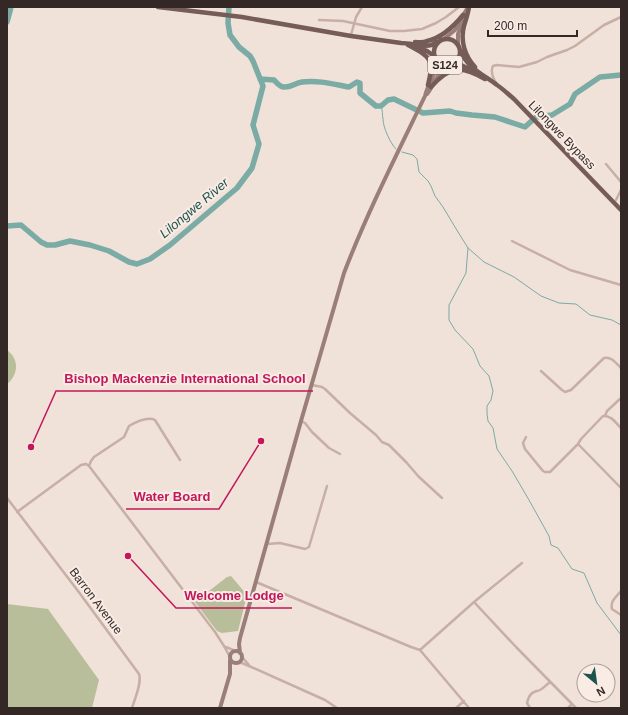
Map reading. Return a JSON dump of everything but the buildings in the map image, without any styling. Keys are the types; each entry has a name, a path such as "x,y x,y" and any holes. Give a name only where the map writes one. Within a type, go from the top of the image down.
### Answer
{"main road":[{"path":"158,7 242,17 351,36 408,44 427,46 438,42"},
{"path":"469,7 462,32 463,44 469,59 483,75"},
{"name":"S124","path":"233,650 240,638 344,273 375,200 430,86 437,66 434,49 438,42 455,30 469,7"},
{"name":"S124","path":"430,86 439,73 449,64 458,59 461,51 458,44 458,34 469,7"},
{"path":"408,44 431,40 448,31 463,15"},
{"name":"S124","path":"444,38 452,39 458,44"},
{"path":"408,44 427,51 436,59"},
{"path":"408,44 420,51 429,60 432,67 430,86"},
{"name":"Lilongwe Bypass","path":"461,51 467,63 507,93 528,113 621,210"},
{"name":"S124","path":"436,59 440,63 449,64"},
{"name":"Lilongwe Bypass","path":"449,64 465,67 483,75"},
{"path":"430,86 445,74 457,70 471,73 497,85"},
{"name":"S124","path":"240,638 241,655"},
{"path":"220,708 230,674 231,653 233,650 238,650 241,655 241,660 230,674"},
{"path":"230,658 234,663 238,663"}],"street":[{"path":"351,36 356,17 362,7"},
{"path":"320,20 343,21 390,31 422,29 441,20 459,7"},
{"path":"497,85 492,75 492,66 498,65 516,68 538,62 575,46 604,25 621,17"},
{"path":"606,164 621,182"},
{"path":"616,200 621,190"},
{"path":"512,241 570,270 621,285"},
{"path":"541,371 562,390 568,392 606,357 611,358 621,368"},
{"path":"311,385 325,389 382,442 389,445 419,477 442,498"},
{"path":"526,437 523,443 524,449 543,471 550,472 621,398"},
{"path":"605,416 609,417 621,428"},
{"path":"90,466 90,461 124,437 129,426 148,418 154,420 180,460"},
{"path":"301,421 307,425 312,432 329,448 340,454"},
{"path":"578,444 621,488"},
{"path":"17,512 81,465 86,464 90,466 224,646 230,658"},
{"path":"266,544 280,543 309,548 327,486"},
{"name":"Barron Avenue","path":"7,498 139,674 140,680 132,708"},
{"path":"420,650 474,602 522,563"},
{"path":"256,581 411,648 420,650 470,708"},
{"path":"621,591 611,605 612,609 621,615"},
{"path":"474,602 576,708"},
{"path":"224,646 233,650"},
{"path":"241,655 249,666"},
{"path":"238,663 242,663 325,700 337,708"},
{"path":"530,708 527,703 531,694 535,691 541,690 550,682"},
{"path":"456,708 464,701"},
{"path":"568,708 572,704"}],"green space":[{"path":"7,350 14,358 16,367 14,376 7,384"},
{"path":"231,576 247,595 238,631 222,633 217,631 195,602 227,577"},
{"path":"7,604 48,609 99,680 92,708 7,708"}],"waterway":[{"path":"7,22 11,7"},
{"name":"Lilongwe River","path":"7,226 21,225 41,242 47,245 55,245 70,241 90,245 109,251 129,262 137,264 150,259 170,245 237,188 252,168 259,144 253,125 263,86 250,56 239,47 230,35 228,23 229,7"},
{"path":"260,79 274,80 283,87 308,82 349,87 357,82 360,83 360,93 376,106 381,106 388,100 394,99 423,113 450,111 495,117 525,127 536,117 552,115 570,104 575,94 600,77 621,75"},
{"path":"381,106 383,122 391,143 396,149"},
{"path":"402,152 413,155 417,159 419,172 428,181 435,196 468,248 484,262 514,277 541,296 559,303 576,304 590,315 612,320 621,325"},
{"path":"468,248 466,273 449,305 449,320 455,330 473,349 480,366 489,376 493,391 491,400 487,406 487,414 488,421 493,428 497,449 529,500 549,536 551,545 558,548 572,569 584,573 597,603 621,635"}],"place":[{"name":"Water Board","path":"261,441"},
{"name":"Bishop Mackenzie International School","path":"31,447"},
{"name":"Welcome Lodge","path":"128,556"}]}
